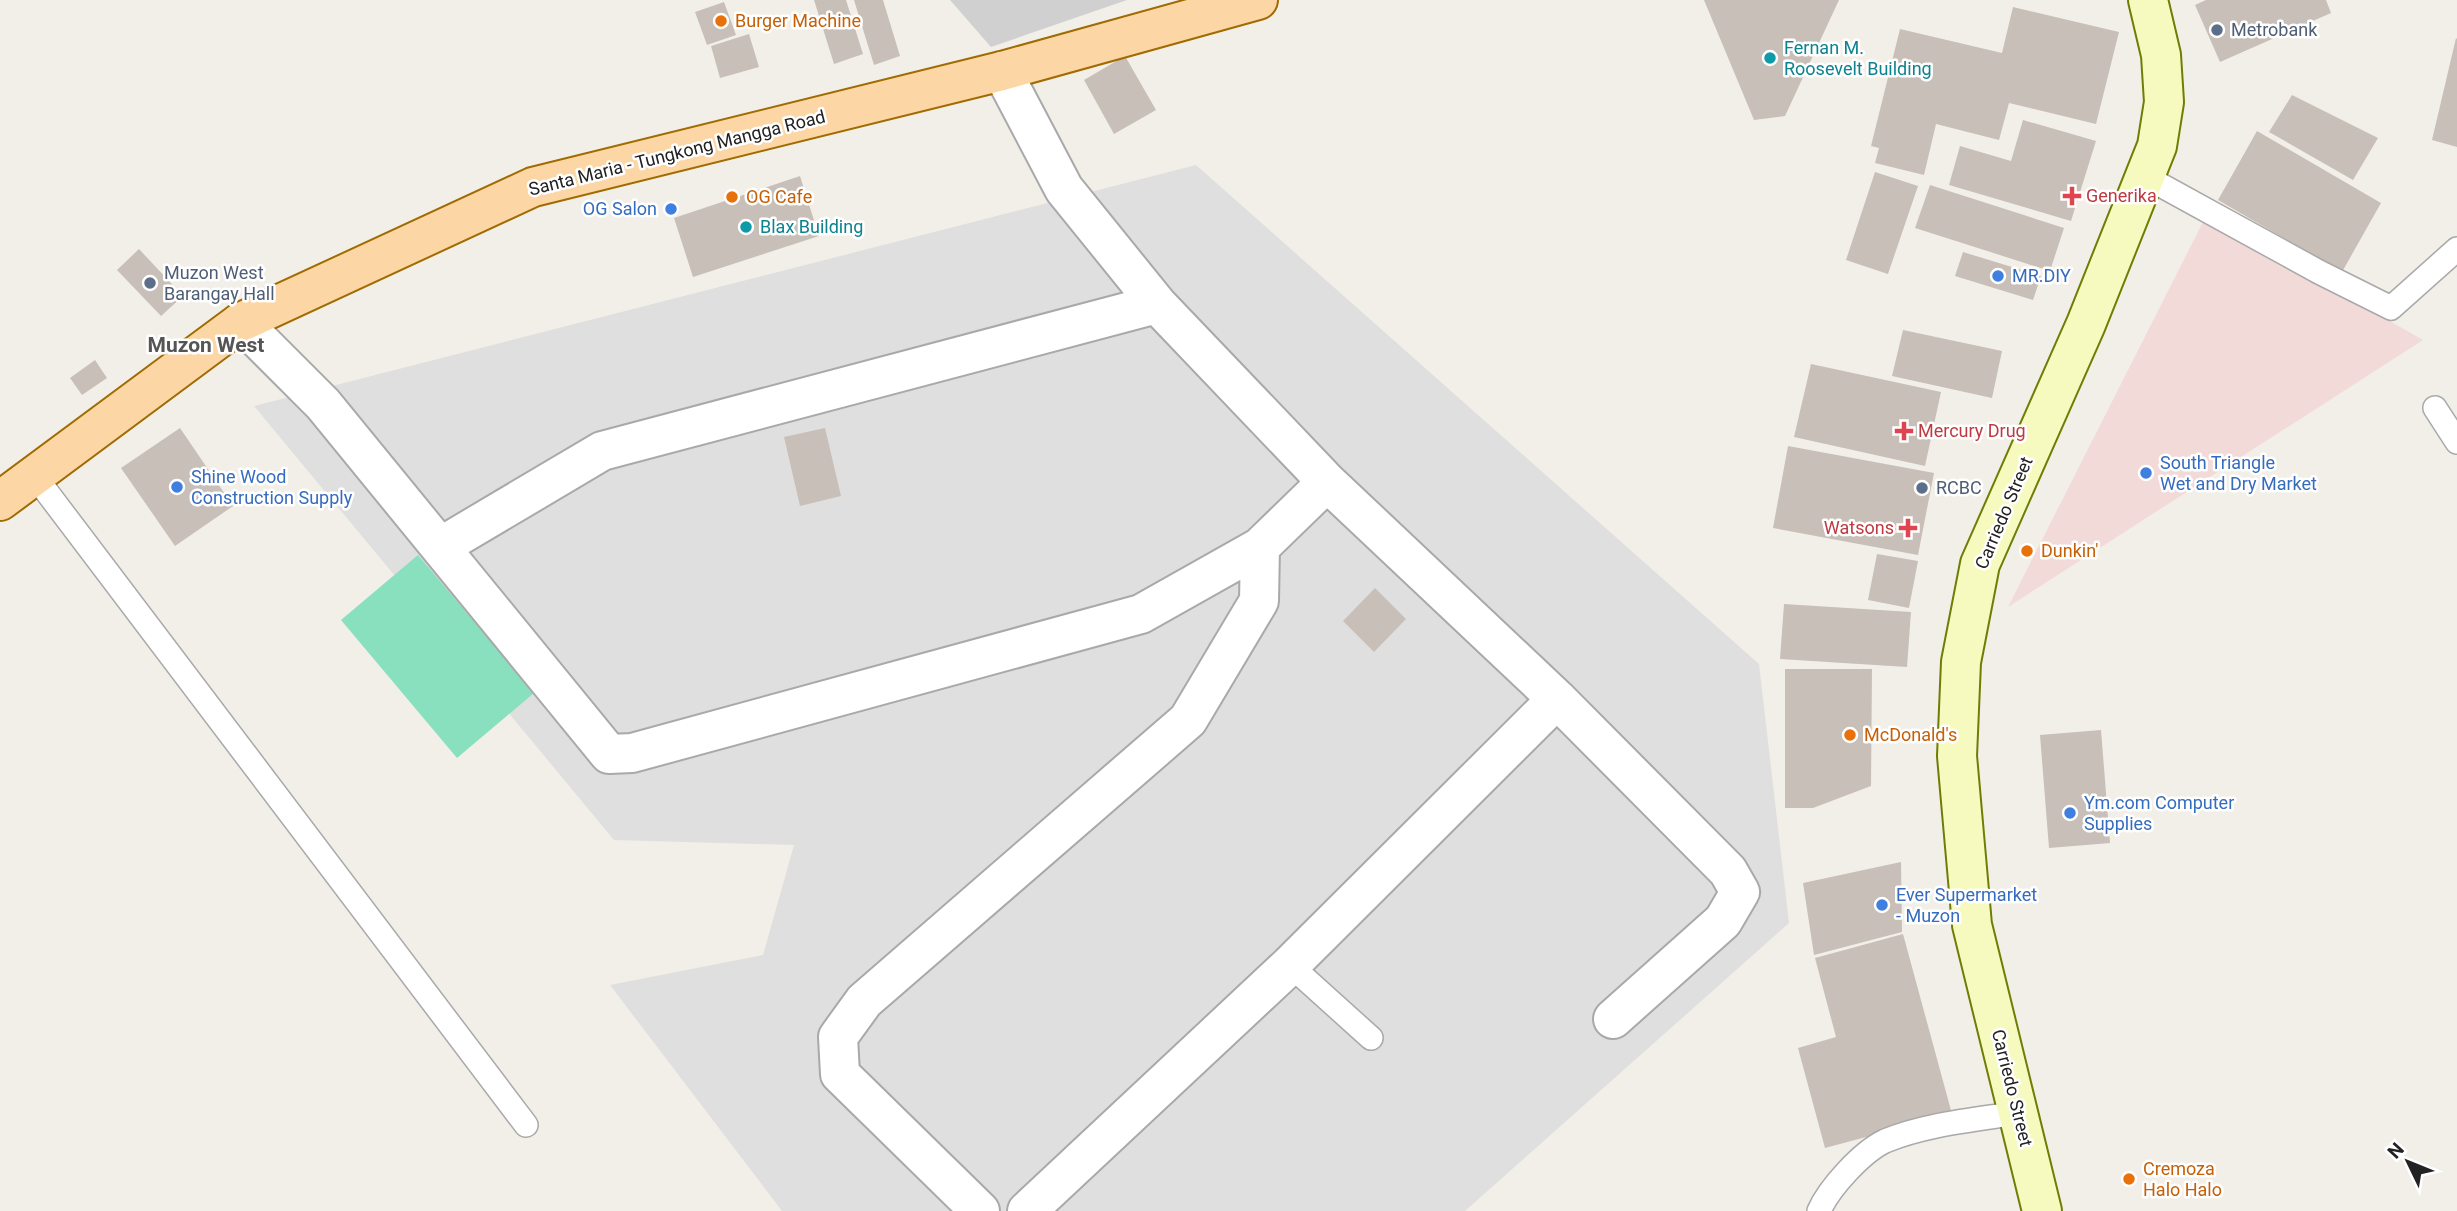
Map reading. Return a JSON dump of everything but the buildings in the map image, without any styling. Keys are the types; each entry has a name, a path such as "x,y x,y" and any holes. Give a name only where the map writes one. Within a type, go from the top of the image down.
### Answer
{"main road":[{"name":"Santa Maria - Tungkong Mangga Road","path":"0,501 241,322 533,187 1002,71 1258,0"},
{"name":"Carriedo Street","path":"2042,1211 1972,925 1957,757 1961,662 1980,564 2086,324 2157,146 2164,102 2161,55 2148,0"}],"street":[{"path":"1002,71 1064,189 1157,304 1327,482 1556,699 1728,871 1740,892 1723,921 1613,1019"},
{"path":"440,547 602,451 1157,304"},
{"path":"241,322 323,404 609,754 632,754 1141,614 1260,547 1327,482"},
{"path":"980,1211 840,1073 838,1037 864,1000 1188,720 1258,601 1260,547"},
{"path":"1027,1211 1290,965 1556,699"}],"lane":[{"path":"2146,177 2319,272 2391,308 2457,249"},
{"path":"2435,408 2457,442"},
{"path":"34,475 526,1125"},
{"path":"1290,965 1371,1038"},
{"path":"1819,1211 1826,1194 1882,1142 1919,1130 2018,1113"}],"shaded area":[{"path":"950,0 1127,0 991,47"},
{"path":"1196,165 1759,664 1789,923 1465,1211 782,1211 610,985 763,955 794,845 614,840 254,406"},
{"name":"South Triangle Wet and Dry Market","path":"2206,216 2423,340 2008,607"}],"green space":[{"path":"418,555 534,693 457,758 341,620"}],"place":[{"name":"Burger Machine","path":"721,21"},
{"name":"Metrobank","path":"2217,30"},
{"name":"Fernan M. Roosevelt Building","path":"1770,58"},
{"name":"Generika","path":"2072,196"},
{"name":"OG Cafe","path":"732,197"},
{"name":"OG Salon","path":"671,209"},
{"name":"Blax Building","path":"746,227"},
{"name":"MR.DIY","path":"1998,276"},
{"name":"Muzon West Barangay Hall","path":"150,283"},
{"name":"Mercury Drug","path":"1904,431"},
{"name":"South Triangle Wet and Dry Market","path":"2146,473"},
{"name":"Shine Wood Construction Supply","path":"177,487"},
{"name":"RCBC","path":"1922,488"},
{"name":"Watsons","path":"1908,528"},
{"name":"Dunkin'","path":"2027,551"},
{"name":"McDonald's","path":"1850,735"},
{"name":"Ym.com Computer Supplies","path":"2070,813"},
{"name":"Ever Supermarket - Muzon","path":"1882,905"},
{"name":"Cremoza Halo Halo","path":"2129,1179"}],"district":[{"name":"Muzon West","path":"206,345"}]}
